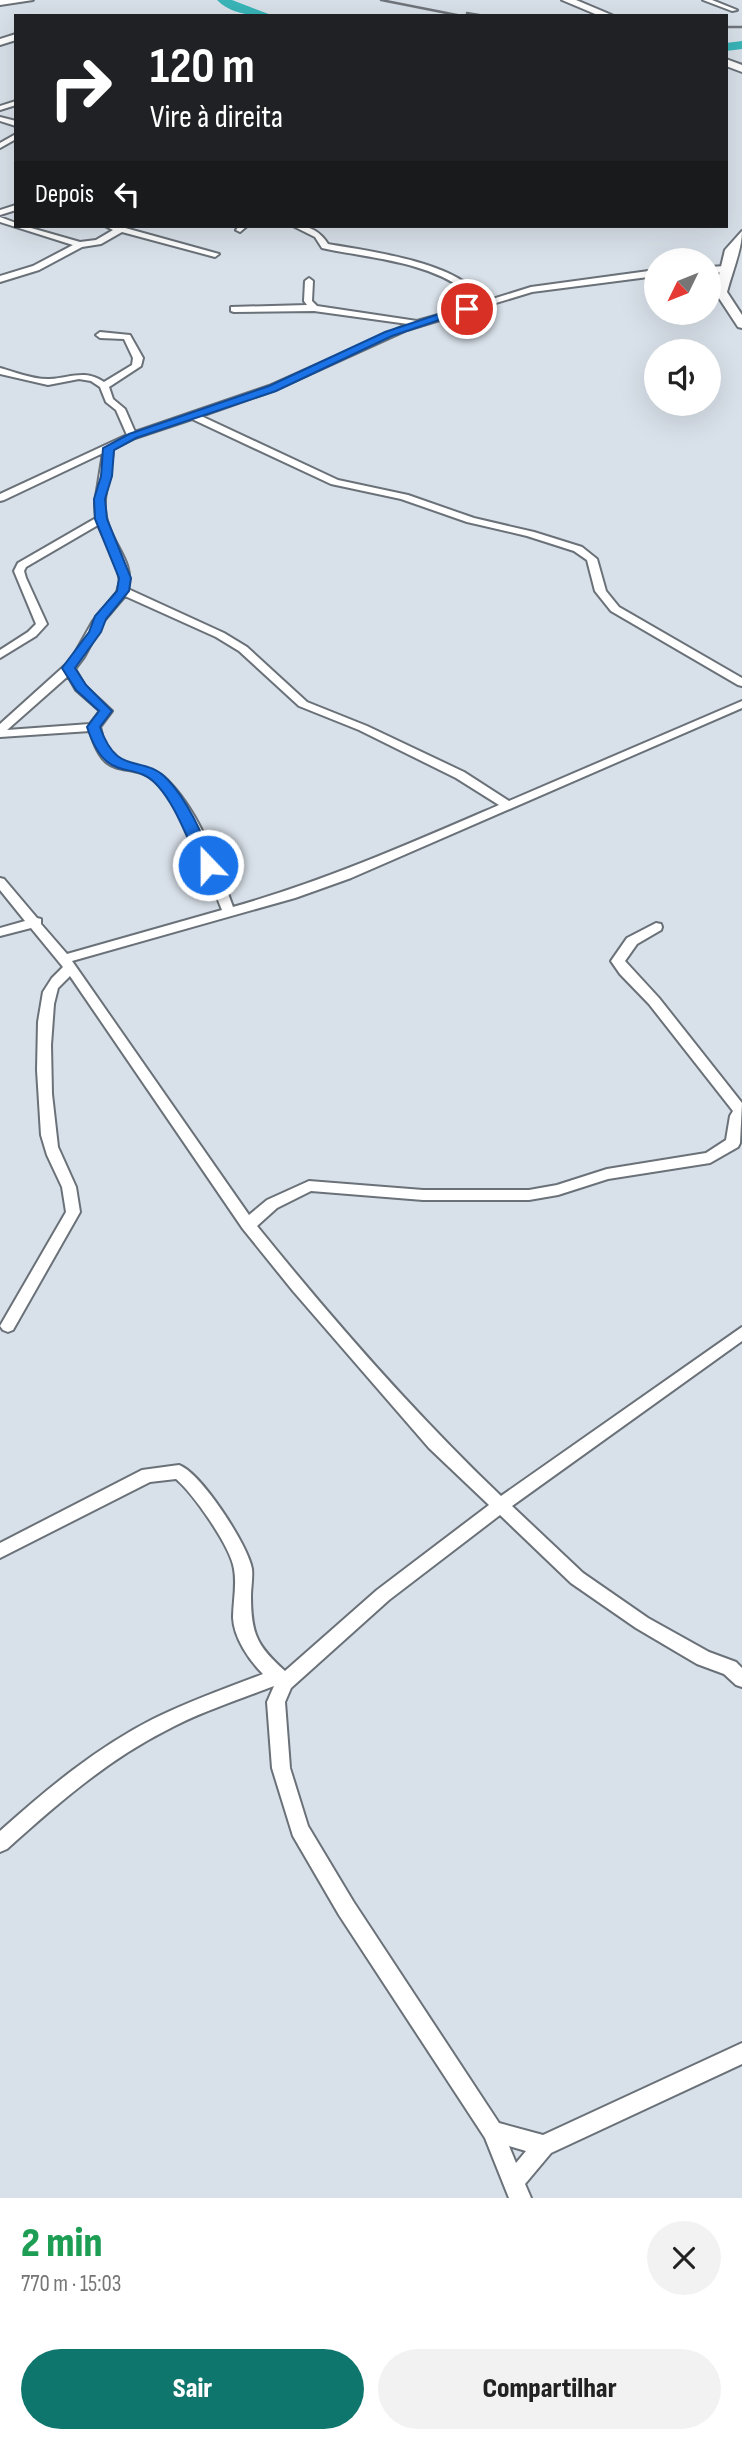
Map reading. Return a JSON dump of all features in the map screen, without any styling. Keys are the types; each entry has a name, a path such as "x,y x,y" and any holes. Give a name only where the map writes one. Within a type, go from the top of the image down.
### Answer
{"street":[{"path":"1,1 28,0"},
{"path":"567,0 604,14"},
{"path":"706,0 734,10"},
{"path":"721,14 742,7"},
{"path":"23,228 80,245"},
{"path":"114,228 162,238 215,254"},
{"path":"301,228 318,236 325,246 389,257 457,280 470,290 471,298 467,309"},
{"path":"0,279 36,268 80,245 98,242 119,230"},
{"path":"742,234 731,250 721,292 742,324"},
{"path":"721,270 726,269"},
{"path":"0,498 132,436 272,388 421,323 550,286 644,274"},
{"path":"309,281 308,301 314,309"},
{"path":"234,309 314,309 373,319 421,323"},
{"path":"373,319 375,341"},
{"path":"100,335 127,337 138,358 136,366 104,386"},
{"path":"0,371 48,382 86,377 104,386 107,397 120,409 132,436"},
{"path":"194,416 335,482 404,497 471,520 578,548 593,559 598,589 609,604 742,683"},
{"path":"0,733 17,712 69,668 95,632 100,618 123,591 125,578 101,519 99,499 107,476 108,448"},
{"path":"0,654 32,635 42,624 21,578 19,570 22,565 101,519"},
{"path":"123,591 220,635 243,649 303,704 363,728 460,775 509,806"},
{"path":"0,733 94,727 106,711 80,688 69,668"},
{"path":"8,1326 73,1212 74,1197 50,1145 45,1070 49,994 67,963 228,911 291,895 347,875 742,704"},
{"path":"0,710 17,712"},
{"path":"94,727 107,756 118,765 150,774 163,782 195,834 228,911"},
{"path":"0,882 36,922 67,963 248,1225 298,1287 435,1443 577,1578 642,1623 703,1658 730,1668 742,1679"},
{"path":"0,932 36,922"},
{"path":"248,1225 272,1204 309,1186 423,1195 530,1195 558,1190 607,1174 710,1158 733,1143 737,1116 742,1110 710,1078 641,986 620,967 618,961 624,949 656,928"},
{"path":"0,1843 55,1792 155,1727 183,1712 281,1679 383,1595 501,1505 742,1333"},
{"path":"0,1551 148,1475 178,1472 194,1484 235,1546 243,1568 242,1622 246,1636 263,1662 281,1679"},
{"path":"281,1679 276,1702 277,1739 288,1800 300,1830 346,1908 492,2131 517,2190"},
{"path":"517,2190 544,2146 742,2053"},
{"path":"492,2131 544,2146"}],"waterway":[{"path":"223,0 233,6 261,14"},
{"path":"728,47 742,45"}],"railway":[{"path":"381,0 452,14"},
{"path":"467,13 473,14"},
{"path":"728,27 742,27"}],"route":[{"path":"208,865 195,834 163,782 156,776 118,765 100,748 94,727 105,716 106,711 103,705 80,688 69,668 95,632 100,618 123,591 125,578 121,564 101,519 99,499 107,476 108,448 132,436 272,388 318,369 388,334 467,309"}]}
